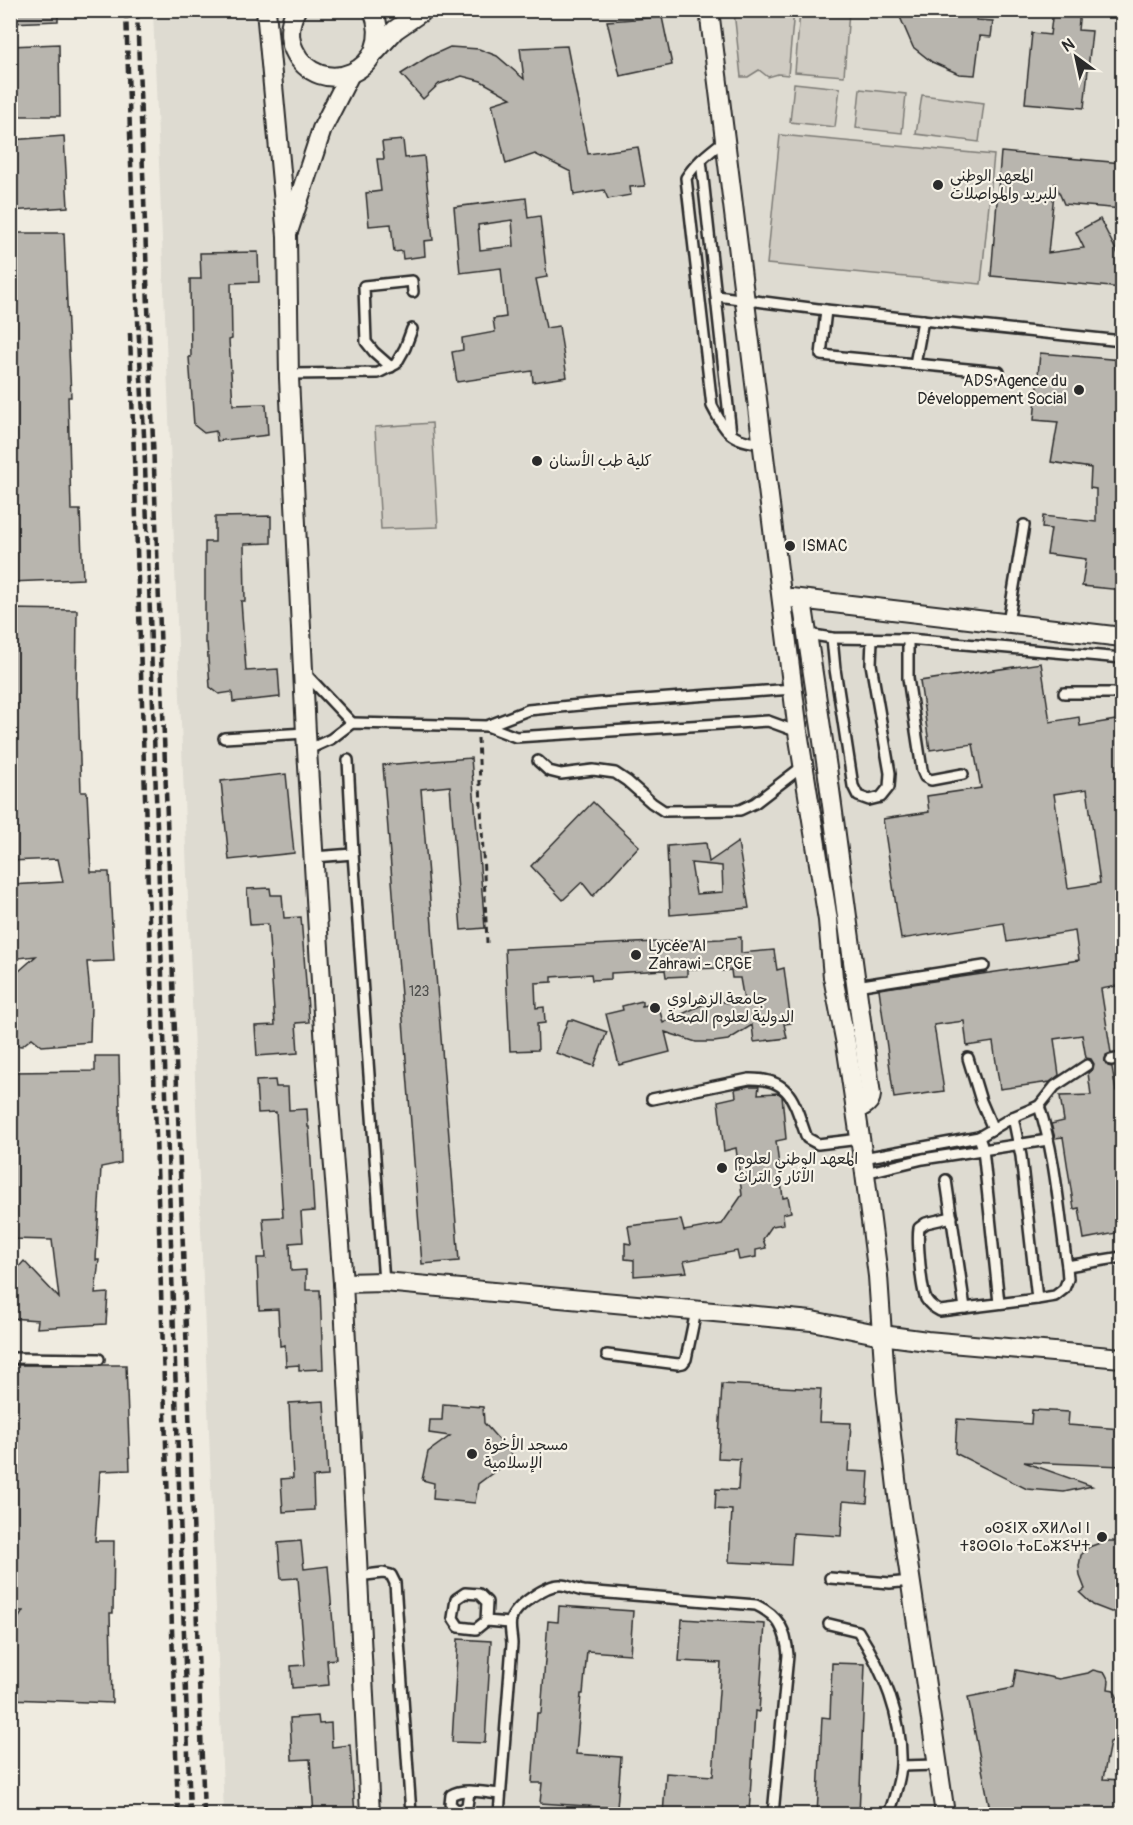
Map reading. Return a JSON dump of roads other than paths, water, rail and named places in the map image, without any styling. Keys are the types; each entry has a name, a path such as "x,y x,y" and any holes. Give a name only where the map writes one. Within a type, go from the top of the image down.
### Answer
{"street":[{"path":"266,10 287,236 288,374 306,741 326,1064 343,1283 370,1815"},
{"path":"296,10 290,30 291,44 297,58 314,72 336,77 350,74 365,65 396,30 424,10"},
{"path":"373,10 378,23 379,38 375,52"},
{"path":"709,10 798,732 828,920 833,977 846,1044 864,1166 878,1276 886,1393 898,1496 945,1815"},
{"path":"269,44 291,44"},
{"path":"287,236 322,129 350,74"},
{"path":"781,597 1122,637"},
{"path":"802,600 871,1095 870,1100 856,1110"},
{"path":"343,1283 384,1282 812,1321 882,1335 973,1346 1122,1358"}],"lane":[{"path":"725,140 701,160 686,178 712,406 721,424 740,441 763,444"},
{"path":"701,160 731,434"},
{"path":"391,367 366,342 364,286 412,281 413,292"},
{"path":"717,296 826,310 1122,340"},
{"path":"826,310 821,355 999,372"},
{"path":"915,364 923,320"},
{"path":"288,374 378,373 396,364 412,328"},
{"path":"1008,623 1024,525"},
{"path":"807,634 832,638 908,639 1122,658"},
{"path":"832,638 853,786 858,796 869,800 881,797 889,787 890,773 872,664 872,639"},
{"path":"908,639 908,678 922,770 925,777 932,780 963,774"},
{"path":"303,671 352,723"},
{"path":"482,726 528,710 793,689"},
{"path":"1064,693 1122,693"},
{"path":"224,738 306,741 331,739 352,723 482,726 516,737 768,721 798,732"},
{"path":"348,760 384,1282"},
{"path":"538,761 549,771 561,774 593,770 615,773 664,811 740,810 755,803 803,766"},
{"path":"314,857 353,854"},
{"path":"856,986 984,966"},
{"path":"968,1058 981,1101 993,1129"},
{"path":"1112,1060 1122,1058"},
{"path":"864,1166 979,1137 1012,1117 1039,1106 1055,1086 1087,1065"},
{"path":"652,1099 758,1079 780,1085 791,1095 807,1138 811,1142 818,1144 860,1138"},
{"path":"952,1217 926,1223 919,1228 917,1238 925,1297 934,1308 940,1311 1037,1299 1055,1296 1064,1288 1068,1279 1067,1266 1048,1140 1039,1106"},
{"path":"1012,1117 1019,1145 1037,1299"},
{"path":"979,1137 983,1149 999,1303"},
{"path":"864,1166 923,1160 1048,1140"},
{"path":"946,1180 965,1308"},
{"path":"1067,1266 1122,1257"},
{"path":"607,1355 683,1363 686,1359 696,1311"},
{"path":"10,1358 99,1359"},
{"path":"357,1576 384,1573 391,1575 395,1583 411,1815"},
{"path":"830,1578 890,1583 911,1581"},
{"path":"499,1815 511,1665 510,1623 513,1615 521,1607 545,1588 565,1585 584,1591 756,1605 767,1610 776,1618 787,1637 788,1654 773,1815"},
{"path":"486,1621 488,1602 479,1594 465,1593 456,1599 453,1618 459,1627 476,1629 486,1621 510,1623"},
{"path":"829,1624 858,1631 881,1674 895,1712 901,1766 890,1815"},
{"path":"901,1766 938,1765"},
{"path":"469,1792 500,1794"}],"railway":[{"path":"126,10 133,224 144,435 190,1814"},
{"path":"137,10 204,1814"},
{"path":"130,333 178,1814"}],"place":[{"name":"المعهد الوطني للبريد والمواصلات","path":"938,185"},
{"name":"ADS Agence du Développement Social","path":"1079,390"},
{"name":"كلية طب الأسنان","path":"537,461"},
{"name":"ISMAC","path":"790,546"},
{"name":"Lycée Al Zahrawi - CPGE","path":"636,955"},
{"name":"جامعة الزهراوي الدولية لعلوم الصحة","path":"655,1008"},
{"name":"المعهد الوطني لعلوم الآثار و التراث","path":"722,1168"},
{"name":"مسجد الأخوة الإسلامية","path":"472,1454"},
{"name":"ⴰⵙⵉⵏⴳ ⴰⴳⵍⴷⴰⵏ ⵏ ⵜⵓⵙⵙⵏⴰ ⵜⴰⵎⴰⵣⵉⵖⵜ","path":"1102,1537"}]}
